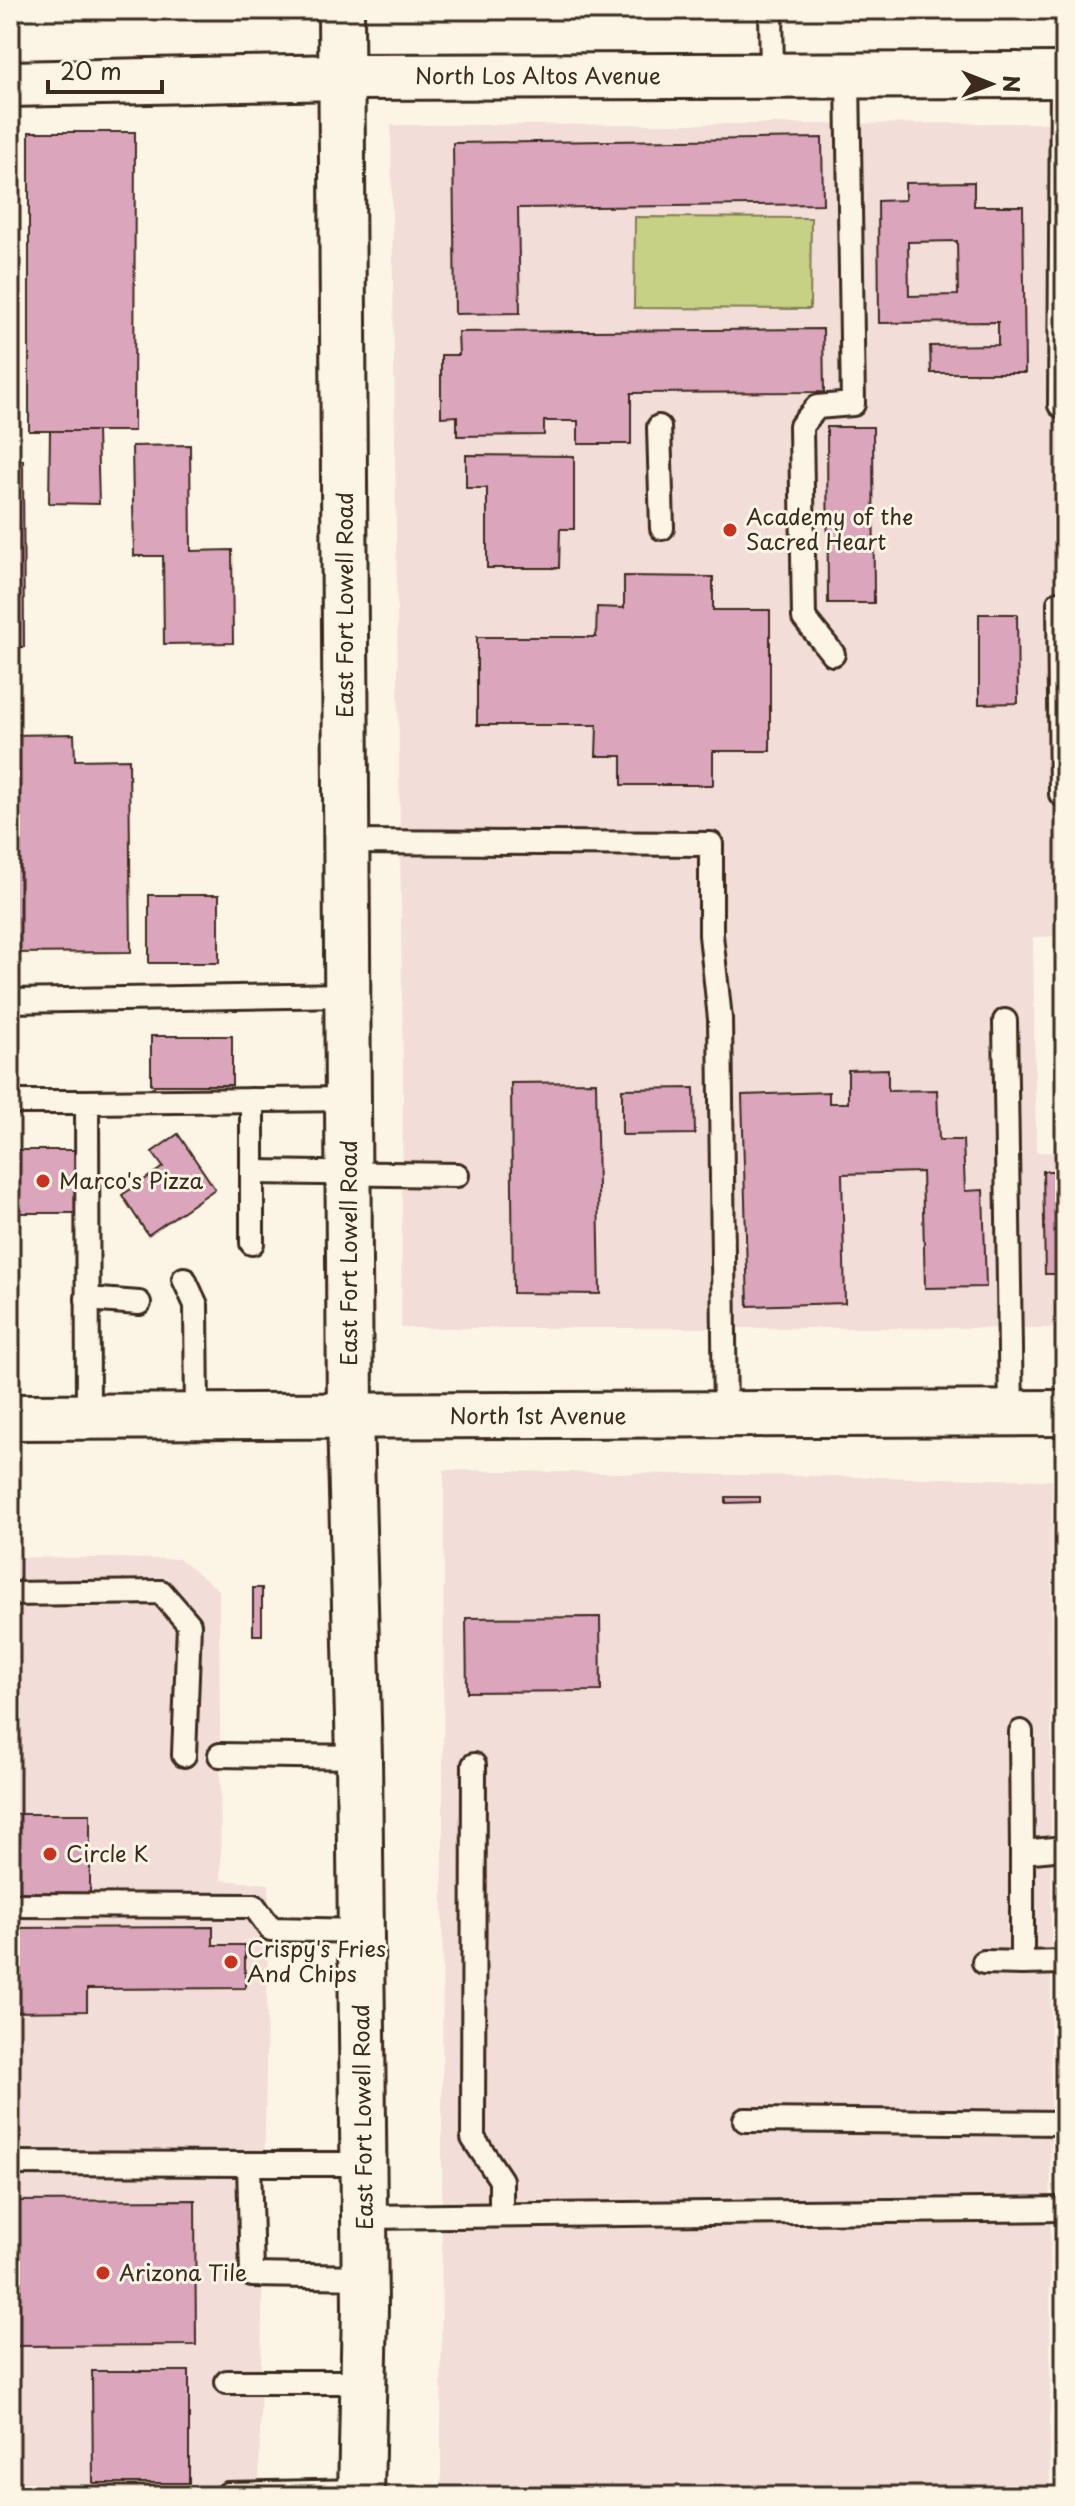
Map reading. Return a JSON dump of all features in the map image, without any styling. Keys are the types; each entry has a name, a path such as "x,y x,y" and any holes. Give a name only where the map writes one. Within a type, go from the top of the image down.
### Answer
{"main road":[{"name":"East Fort Lowell Road","path":"341,10 350,1417 359,1757 365,2277 361,2494"},
{"name":"North Los Altos Avenue","path":"10,84 341,77 1064,75"},
{"name":"North 1st Avenue","path":"10,1417 1065,1413"}],"lane":[{"path":"771,10 772,76"},
{"path":"1060,405 1064,75"},
{"path":"833,654 804,618 801,426 817,407 853,404 848,76"},
{"path":"659,427 662,528"},
{"path":"1059,603 1061,794"},
{"path":"346,842 711,844 711,935 720,1019 725,1415"},
{"path":"10,1001 347,995"},
{"path":"1005,1021 1011,1414"},
{"path":"10,1102 348,1099"},
{"path":"252,1100 252,1243"},
{"path":"87,1102 88,1417"},
{"path":"253,1172 457,1175"},
{"path":"184,1279 196,1305 197,1417"},
{"path":"87,1299 139,1303"},
{"path":"10,1594 161,1592 189,1624 184,1755"},
{"path":"1021,1732 1022,1963"},
{"path":"220,1755 359,1757"},
{"path":"474,1765 473,2138 501,2180 501,2214"},
{"path":"1022,1852 1065,1848"},
{"path":"10,1905 254,1906 271,1929 361,1931"},
{"path":"984,1962 1065,1962"},
{"path":"745,2120 1065,2123"},
{"path":"10,2163 363,2164"},
{"path":"249,2164 252,2275 365,2277"},
{"path":"364,2217 1065,2209"},
{"path":"227,2382 363,2382"},
{"path":"228,2494 361,2494"}],"shaded area":[{"name":"Academy of the Sacred Heart","path":"1065,123 1065,936 1033,937 1036,1152 1065,1153 1065,1328 401,1328 403,1079 391,125"},
{"path":"444,1470 1052,1480 1050,2496 441,2496"},
{"path":"10,1557 179,1559 219,1590 221,1880 269,1884 259,2496 10,2496"}],"green space":[{"path":"635,217 811,218 810,309 634,308"}],"building":[{"path":"29,132 135,132 134,431 29,431"},
{"path":"822,138 823,204 518,208 520,313 455,314 453,143"},
{"path":"974,182 974,206 1023,206 1025,373 931,373 930,346 998,345 998,322 879,323 878,201 905,200 905,183","holes":["957,241 958,295 909,296 908,242"]},
{"path":"823,329 824,392 631,393 631,444 578,444 578,421 544,421 544,435 457,436 457,416 441,417 441,355 459,355 458,332"},
{"path":"827,427 873,427 874,603 828,603"},
{"path":"50,431 97,431 99,504 49,503"},
{"path":"190,445 191,551 232,550 233,643 164,644 163,556 134,556 132,446"},
{"path":"466,455 574,456 574,529 560,529 559,568 487,568 487,488 466,488"},
{"path":"10,460 23,460 24,647 10,647"},
{"path":"624,576 713,577 713,610 770,610 770,751 713,751 713,785 622,785 622,756 596,756 597,725 477,725 477,637 596,637 597,607 624,608"},
{"path":"979,614 1017,614 1018,703 979,704"},
{"path":"74,734 75,760 129,759 131,952 10,953 10,735"},
{"path":"149,895 219,895 219,963 149,963"},
{"path":"151,1036 232,1036 232,1085 151,1085"},
{"path":"888,1069 888,1091 937,1090 939,1140 963,1140 965,1191 983,1190 986,1287 925,1288 922,1172 842,1174 845,1303 748,1306 742,1095 829,1092 829,1103 848,1103 848,1070"},
{"path":"596,1082 600,1294 513,1293 511,1083"},
{"path":"694,1088 695,1134 622,1135 622,1089"},
{"path":"178,1134 215,1189 148,1235 122,1195 163,1167 152,1152"},
{"name":"Marco's Pizza","path":"10,1150 76,1150 76,1213 10,1213"},
{"path":"1043,1171 1065,1171 1065,1274 1045,1274"},
{"path":"10,1318 20,1318 20,1330 10,1330"},
{"path":"726,1497 760,1497 760,1502 726,1503"},
{"path":"253,1588 262,1588 262,1635 253,1635"},
{"path":"600,1617 601,1691 467,1692 466,1618"},
{"name":"Circle K","path":"10,1814 90,1814 90,1894 10,1894"},
{"path":"213,1927 213,1945 245,1945 245,1988 87,1989 87,2011 10,2012 10,1928"},
{"name":"Arizona Tile","path":"195,2200 196,2345 10,2346 10,2201"},
{"path":"92,2371 189,2371 189,2483 93,2483"}],"place":[{"name":"Academy of the Sacred Heart","path":"730,530"},
{"name":"Marco's Pizza","path":"43,1181"},
{"name":"Circle K","path":"50,1854"},
{"name":"Crispy's Fries And Chips","path":"231,1962"},
{"name":"Arizona Tile","path":"103,2273"}]}
